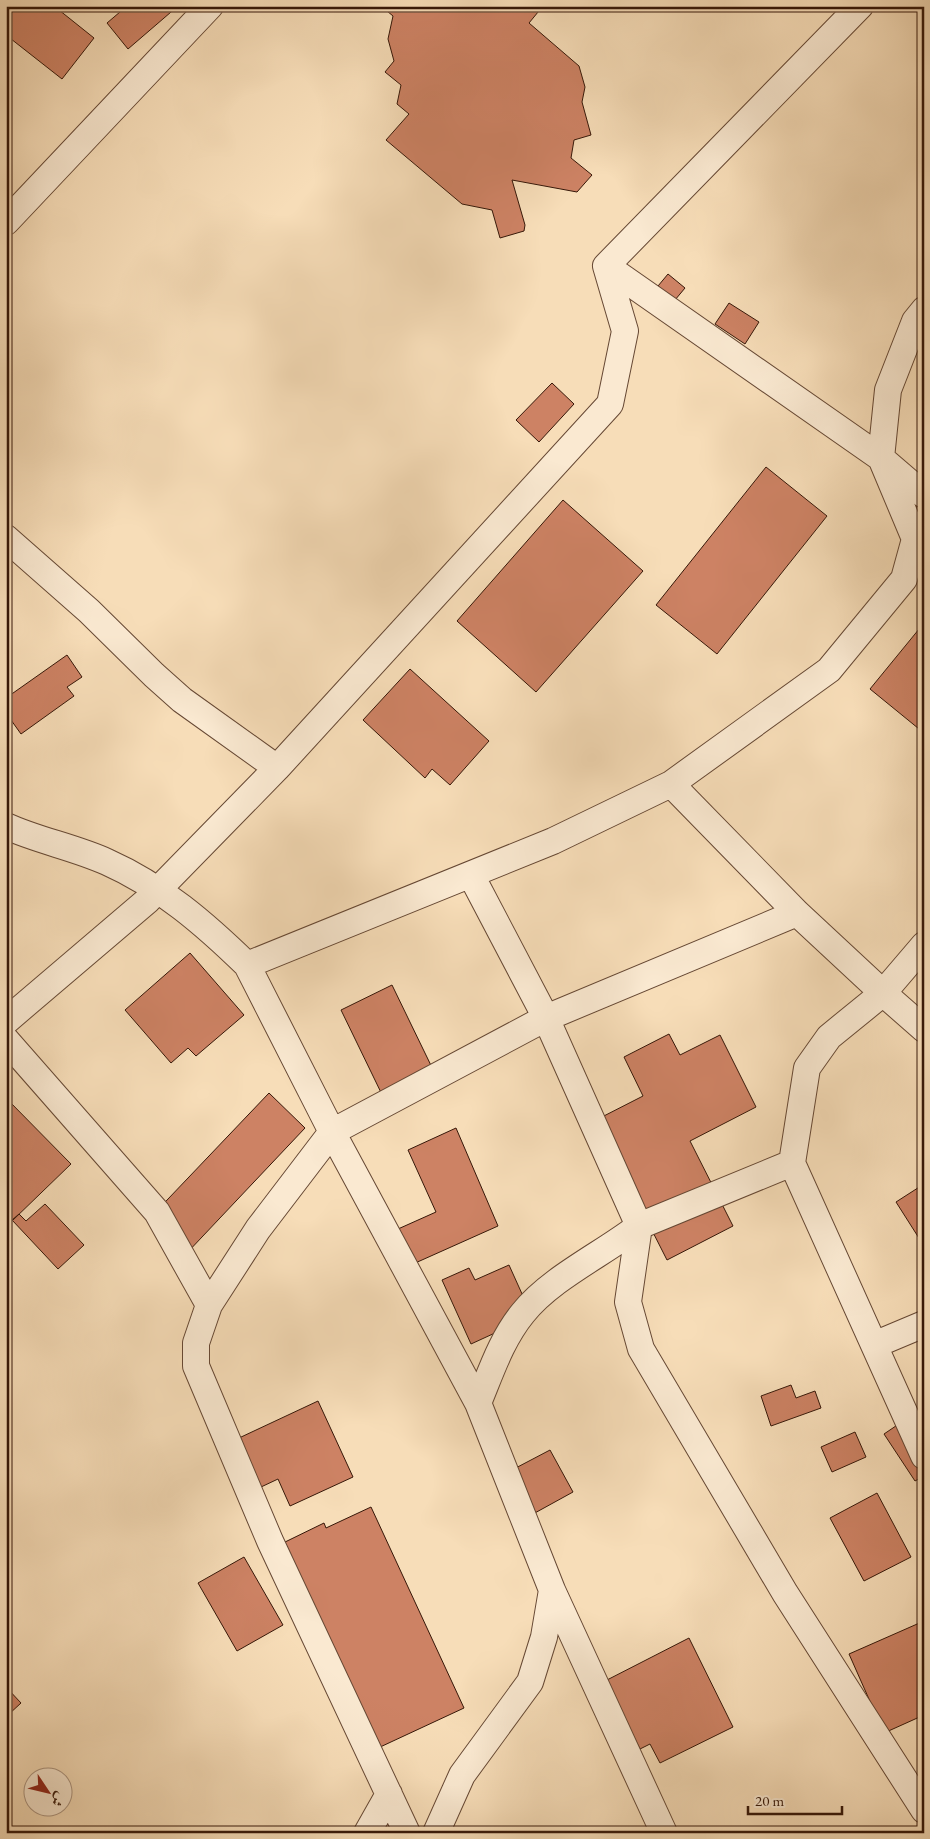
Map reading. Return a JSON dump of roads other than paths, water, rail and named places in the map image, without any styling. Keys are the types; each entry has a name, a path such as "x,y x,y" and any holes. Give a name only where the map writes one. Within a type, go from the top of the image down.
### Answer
{"street":[{"path":"6,222 210,6"},
{"path":"606,266 860,6"},
{"path":"606,266 881,458 924,495"},
{"path":"6,1021 148,900 277,768 610,404 625,331 606,266"},
{"path":"248,965 553,841 671,784 829,670 904,579 914,539 881,458 888,390 915,321 924,310"},
{"path":"7,539 89,611 182,700 277,768"},
{"path":"671,784 797,913 924,1029"},
{"path":"6,826 33,838 106,862 158,889 208,927 248,965 332,1132 478,1403 552,1590 664,1833"},
{"path":"471,875 546,1018 639,1226 628,1302 642,1348 785,1593 924,1810"},
{"path":"407,1833 270,1542 196,1366 196,1343 209,1305 264,1222 332,1132 546,1018 797,913"},
{"path":"924,945 883,993 829,1037 807,1068 792,1164 924,1456"},
{"path":"6,1040 157,1212 209,1305"},
{"path":"478,1403 502,1345 523,1312 560,1280 639,1226 792,1164"},
{"path":"874,1346 924,1324"},
{"path":"436,1833 462,1775 530,1682 544,1638 552,1590"},
{"path":"368,1833 388,1794"}]}
